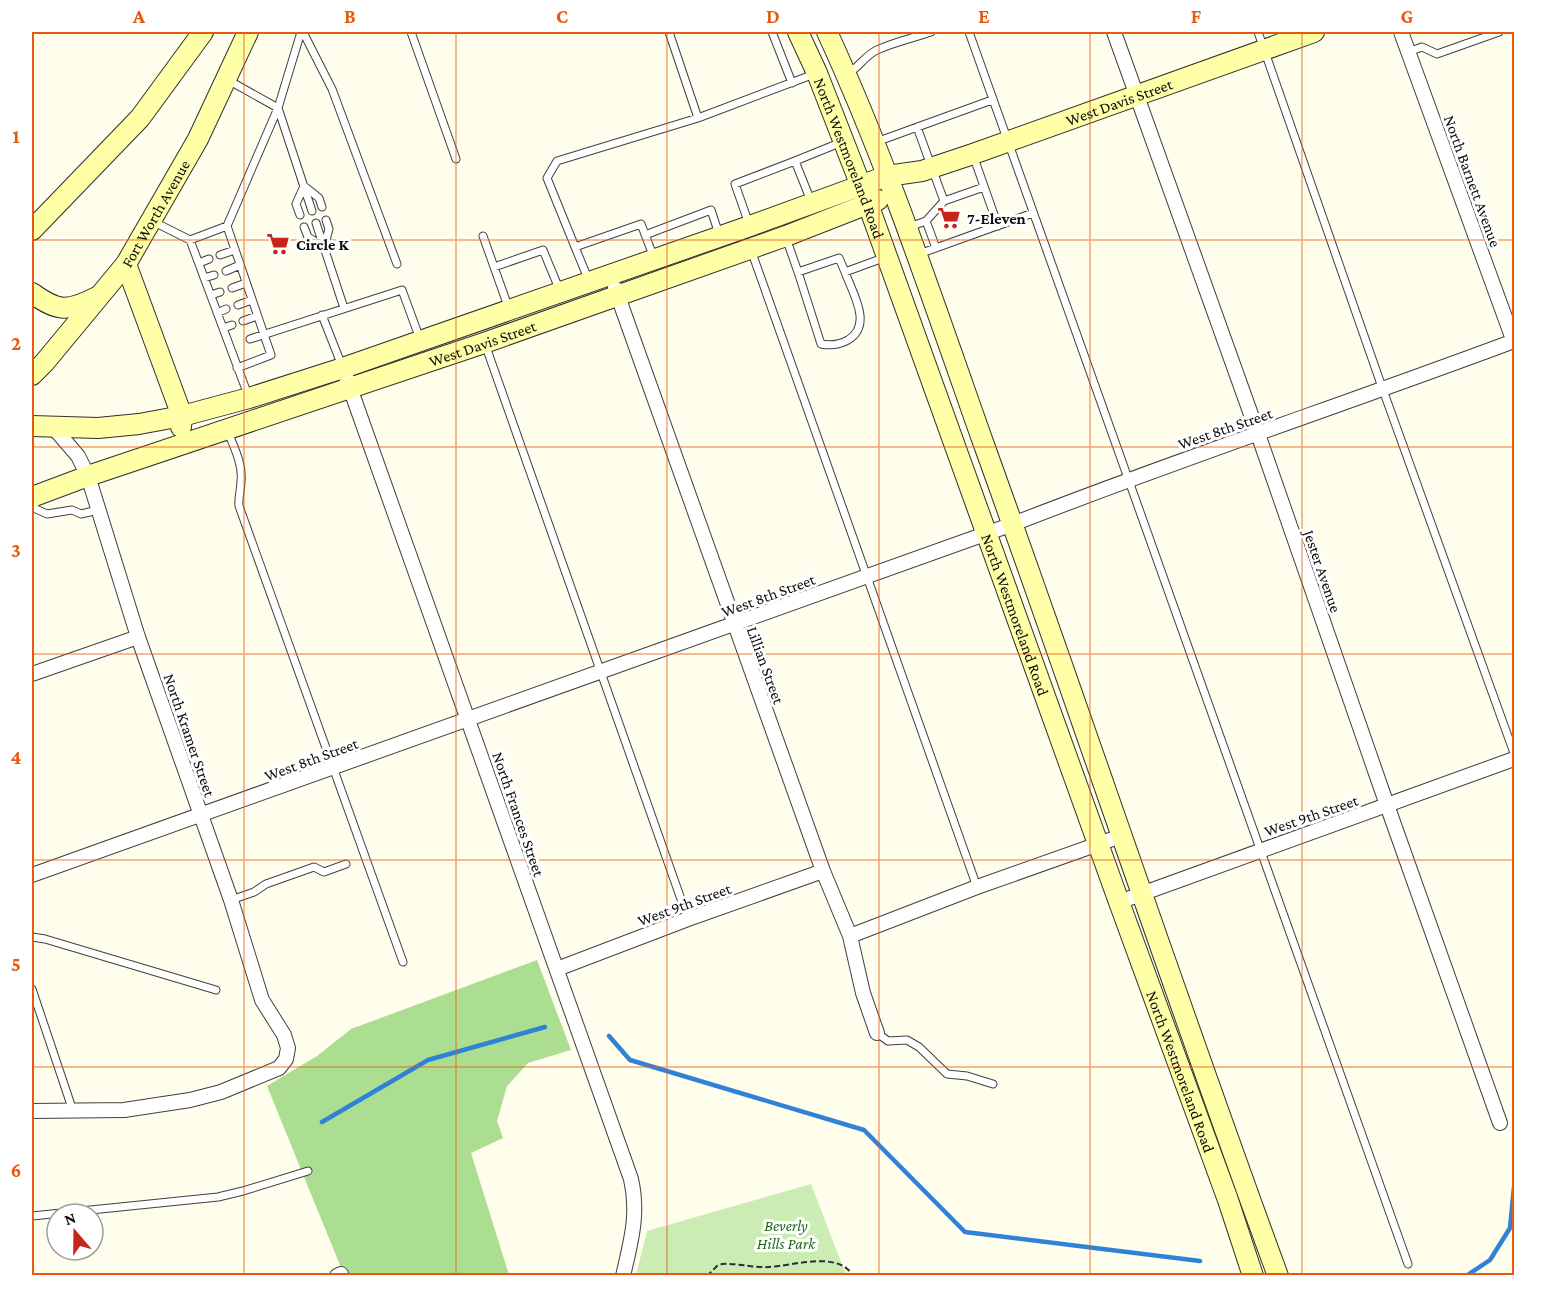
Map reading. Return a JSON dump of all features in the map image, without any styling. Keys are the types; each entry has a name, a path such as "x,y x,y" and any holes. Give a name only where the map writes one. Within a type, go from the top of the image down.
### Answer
{"main road":[{"path":"32,230 140,118 203,32"},
{"name":"Fort Worth Avenue","path":"32,375 126,264 198,139 249,32"},
{"name":"North Westmoreland Road","path":"798,32 817,73 868,204 1228,1200 1253,1275"},
{"name":"North Westmoreland Road","path":"827,32 907,228 1013,524 1141,894 1278,1275"},
{"name":"West Davis Street","path":"32,500 88,476 484,343 786,236 868,204 890,185 1137,95 1261,40 1314,32"},
{"path":"817,73 844,69"},
{"name":"West Davis Street","path":"32,426 98,428 139,424 182,416 249,398 421,341 861,185 890,185"},
{"path":"126,264 182,416 180,433 167,450"},
{"path":"32,293 48,305 60,309 77,307 102,294"}],"street":[{"name":"Jester Avenue","path":"1114,32 1500,1123"},
{"name":"North Barnett Avenue","path":"1401,32 1514,341"},
{"name":"Lillian Street","path":"610,274 823,872 850,936 877,1033"},
{"name":"West 8th Street","path":"32,875 867,577 1514,341"},
{"name":"North Frances Street","path":"343,368 631,1179 635,1198 635,1215 623,1275"},
{"name":"North Kramer Street","path":"52,427 78,456 88,476 138,637 231,900 262,1000 284,1035 288,1048 286,1059 279,1068 221,1092 190,1100 124,1110 73,1111"},
{"path":"32,674 138,637"},
{"name":"West 9th Street","path":"1119,902 1515,759"},
{"path":"850,936 977,887 1121,836"},
{"name":"West 9th Street","path":"557,969 688,919 823,872"},
{"path":"32,1111 73,1111"}],"lane":[{"path":"237,368 271,355 226,226 278,108 302,32"},
{"path":"302,32 332,89 397,264"},
{"path":"411,32 456,159"},
{"path":"669,32 698,118"},
{"path":"772,32 792,82"},
{"path":"844,69 855,69 866,56 877,50 931,32"},
{"path":"969,32 1408,1264"},
{"path":"1408,51 1422,47 1437,54 1499,32"},
{"path":"1261,40 1383,390 1515,753"},
{"path":"589,281 547,178 557,161 698,118 817,73"},
{"path":"226,79 278,108 312,211"},
{"path":"874,143 992,100"},
{"path":"917,128 927,170 944,201"},
{"path":"750,226 735,184 844,141"},
{"path":"973,154 998,226"},
{"path":"795,161 812,203"},
{"path":"304,186 319,198 322,207"},
{"path":"300,215 296,204 304,186"},
{"path":"907,228 926,221 944,201 984,187"},
{"path":"645,235 711,210 720,236"},
{"path":"916,255 1033,213"},
{"path":"324,247 329,230 326,220"},
{"path":"152,221 190,240 249,398"},
{"path":"926,221 936,248"},
{"path":"316,224 344,308"},
{"path":"574,247 641,224 654,258"},
{"path":"190,240 226,226"},
{"path":"304,227 308,237 324,247"},
{"path":"483,236 509,309"},
{"path":"786,236 821,344 829,346 842,343 857,334 861,323 859,309 839,258 798,272"},
{"path":"750,248 977,887"},
{"path":"220,255 235,250"},
{"path":"494,267 543,250 560,291"},
{"path":"845,272 887,257"},
{"path":"199,263 209,260"},
{"path":"226,271 240,265"},
{"path":"204,278 214,275"},
{"path":"232,288 246,283"},
{"path":"250,339 402,290 421,341"},
{"path":"210,295 220,292"},
{"path":"238,305 252,300"},
{"path":"217,313 226,309"},
{"path":"322,315 343,368"},
{"path":"243,321 257,316"},
{"path":"223,328 232,325"},
{"path":"229,347 238,343"},
{"path":"484,343 688,919"},
{"path":"228,430 240,463 242,480 238,506 403,962"},
{"path":"32,500 36,509 47,514 72,510 81,514 98,510"},
{"path":"231,900 254,892 266,884 314,867 324,872 346,864"},
{"path":"32,937 216,990"},
{"path":"32,989 73,1111"},
{"path":"877,1033 888,1041 907,1041 919,1047 947,1074 967,1076 993,1084"},
{"path":"32,1216 218,1197 308,1171"}],"path":[{"path":"707,1275 722,1264 770,1267 801,1262 832,1262 848,1268 853,1275"}],"green space":[{"path":"537,960 571,1050 528,1063 507,1086 497,1121 503,1138 471,1153 509,1275 344,1275 267,1086 317,1056 351,1029"},
{"name":"Beverly Hills Park","path":"811,1184 846,1275 636,1275 647,1231"}],"waterway":[{"path":"322,1122 428,1060 545,1027"},
{"path":"609,1036 630,1060 864,1130 965,1232 1200,1261"},
{"path":"1466,1276 1490,1260 1510,1228 1514,1187"}],"place":[{"name":"7-Eleven","path":"949,218"},
{"name":"Circle K","path":"278,244"}]}
